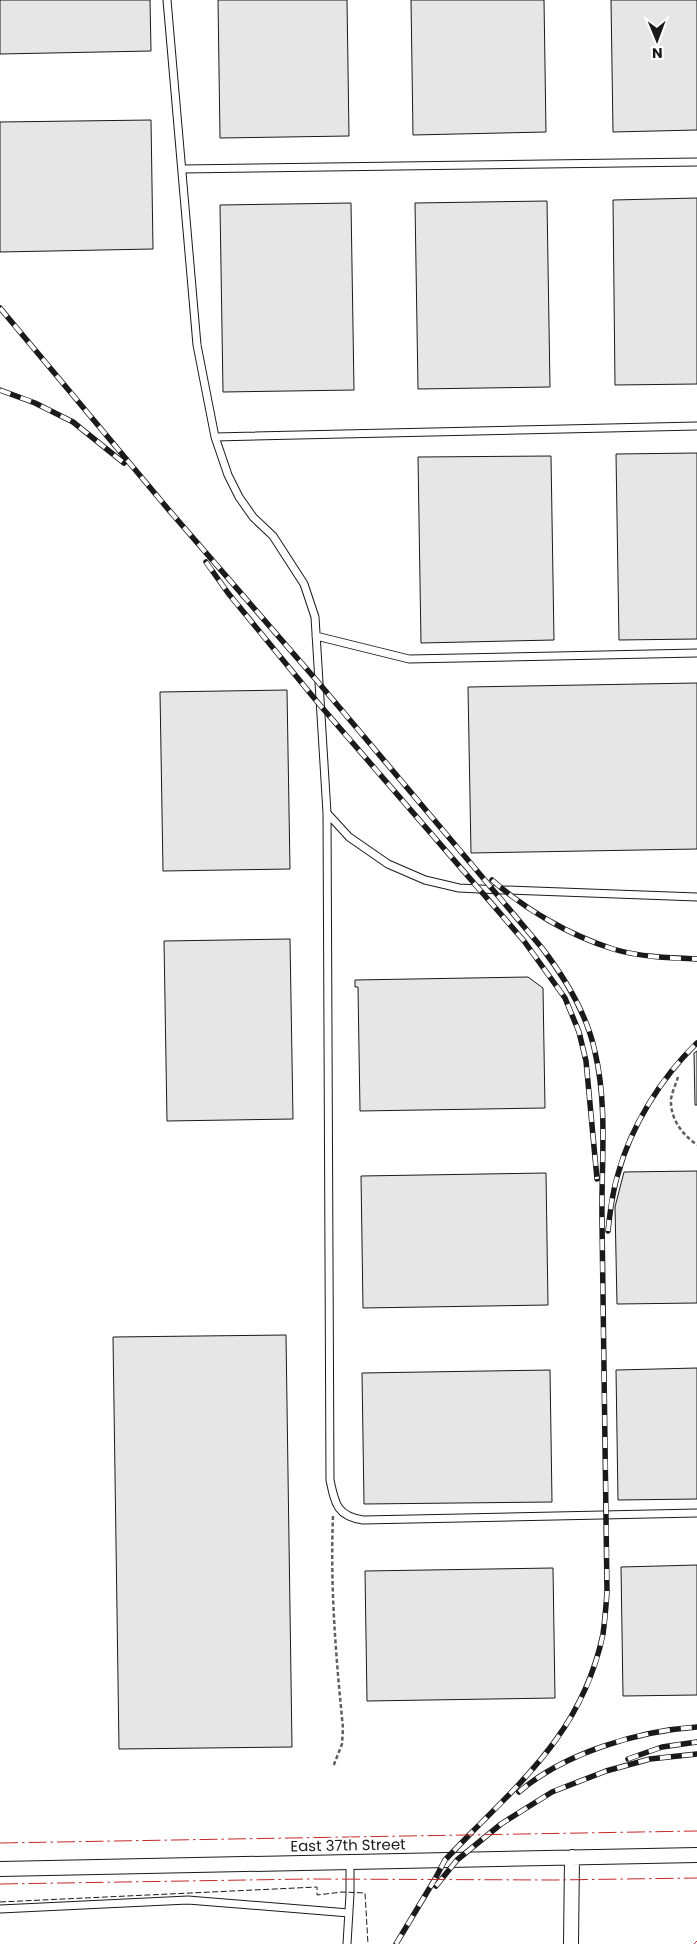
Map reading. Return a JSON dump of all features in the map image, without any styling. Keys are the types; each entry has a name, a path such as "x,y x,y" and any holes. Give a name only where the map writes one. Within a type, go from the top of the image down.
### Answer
{"street":[{"name":"East 37th Street","path":"0,1868 697,1855"},
{"path":"571,1944 572,1858"}],"lane":[{"path":"167,0 197,345 215,436 228,475 239,497 272,536 304,584 315,618 327,813 330,1480 334,1498 339,1510 349,1518 363,1520 697,1513"},
{"path":"182,169 697,162"},
{"path":"215,436 697,426"},
{"path":"316,636 409,659 697,653"},
{"path":"327,813 349,837 388,864 425,880 459,888 697,897"},
{"path":"346,1944 350,1862"},
{"path":"0,1909 188,1900 349,1913"}],"path":[{"path":"678,1077 671,1098 673,1115 682,1133 697,1145"},
{"path":"333,1767 342,1744 343,1728 331,1555 334,1498"}],"building":[{"path":"0,0 150,0 151,51 0,54"},
{"path":"218,0 347,0 349,136 220,138"},
{"path":"411,0 544,0 546,132 413,135"},
{"path":"611,0 697,0 697,130 613,132"},
{"path":"151,120 153,249 0,252 0,122"},
{"path":"697,198 697,384 615,385 613,200"},
{"path":"547,201 550,387 418,389 415,203"},
{"path":"351,203 354,390 223,392 220,205"},
{"path":"697,453 697,639 619,640 616,454"},
{"path":"551,456 554,640 421,643 418,457"},
{"path":"697,683 697,849 471,853 468,687"},
{"path":"287,690 290,869 163,871 160,692"},
{"path":"290,939 293,1119 167,1121 164,941"},
{"path":"528,977 543,988 545,1108 360,1111 358,987 355,987 355,980"},
{"path":"697,1051 697,1105 695,1105 694,1053"},
{"path":"697,1171 697,1303 617,1304 615,1207 624,1172"},
{"path":"546,1173 548,1305 363,1308 361,1176"},
{"path":"286,1335 292,1747 119,1749 113,1337"},
{"path":"697,1368 697,1499 618,1500 616,1370"},
{"path":"550,1370 552,1502 364,1504 362,1373"},
{"path":"697,1565 697,1695 623,1696 621,1567"},
{"path":"553,1568 555,1698 367,1701 365,1571"}],"railway":[{"path":"0,308 168,509 318,682 542,948 574,997 587,1024 599,1073 603,1115 602,1221 607,1592 603,1634 583,1695 569,1721 534,1768 469,1835"},
{"path":"0,390 35,403 73,422 124,463"},
{"path":"206,562 228,593 319,704 524,941 565,998 579,1032 586,1061 597,1179"},
{"path":"492,880 534,911 580,937 613,949 634,954 665,958 697,959"},
{"path":"608,1231 616,1181 639,1121 671,1071 697,1043"},
{"path":"519,1792 557,1766 603,1746 651,1733 697,1727"},
{"path":"628,1759 662,1747 697,1742"},
{"path":"436,1886 457,1860 501,1824 552,1792 606,1771 650,1759 697,1754"},
{"path":"396,1944 445,1860 473,1831"}],"fence":[{"path":"0,1902 317,1887 317,1895 342,1892 365,1893 368,1944"}],"power":[{"path":"0,1843 697,1831"},
{"path":"0,1884 308,1879 554,1880 697,1878"},
{"path":"694,1944 697,1941"}]}
